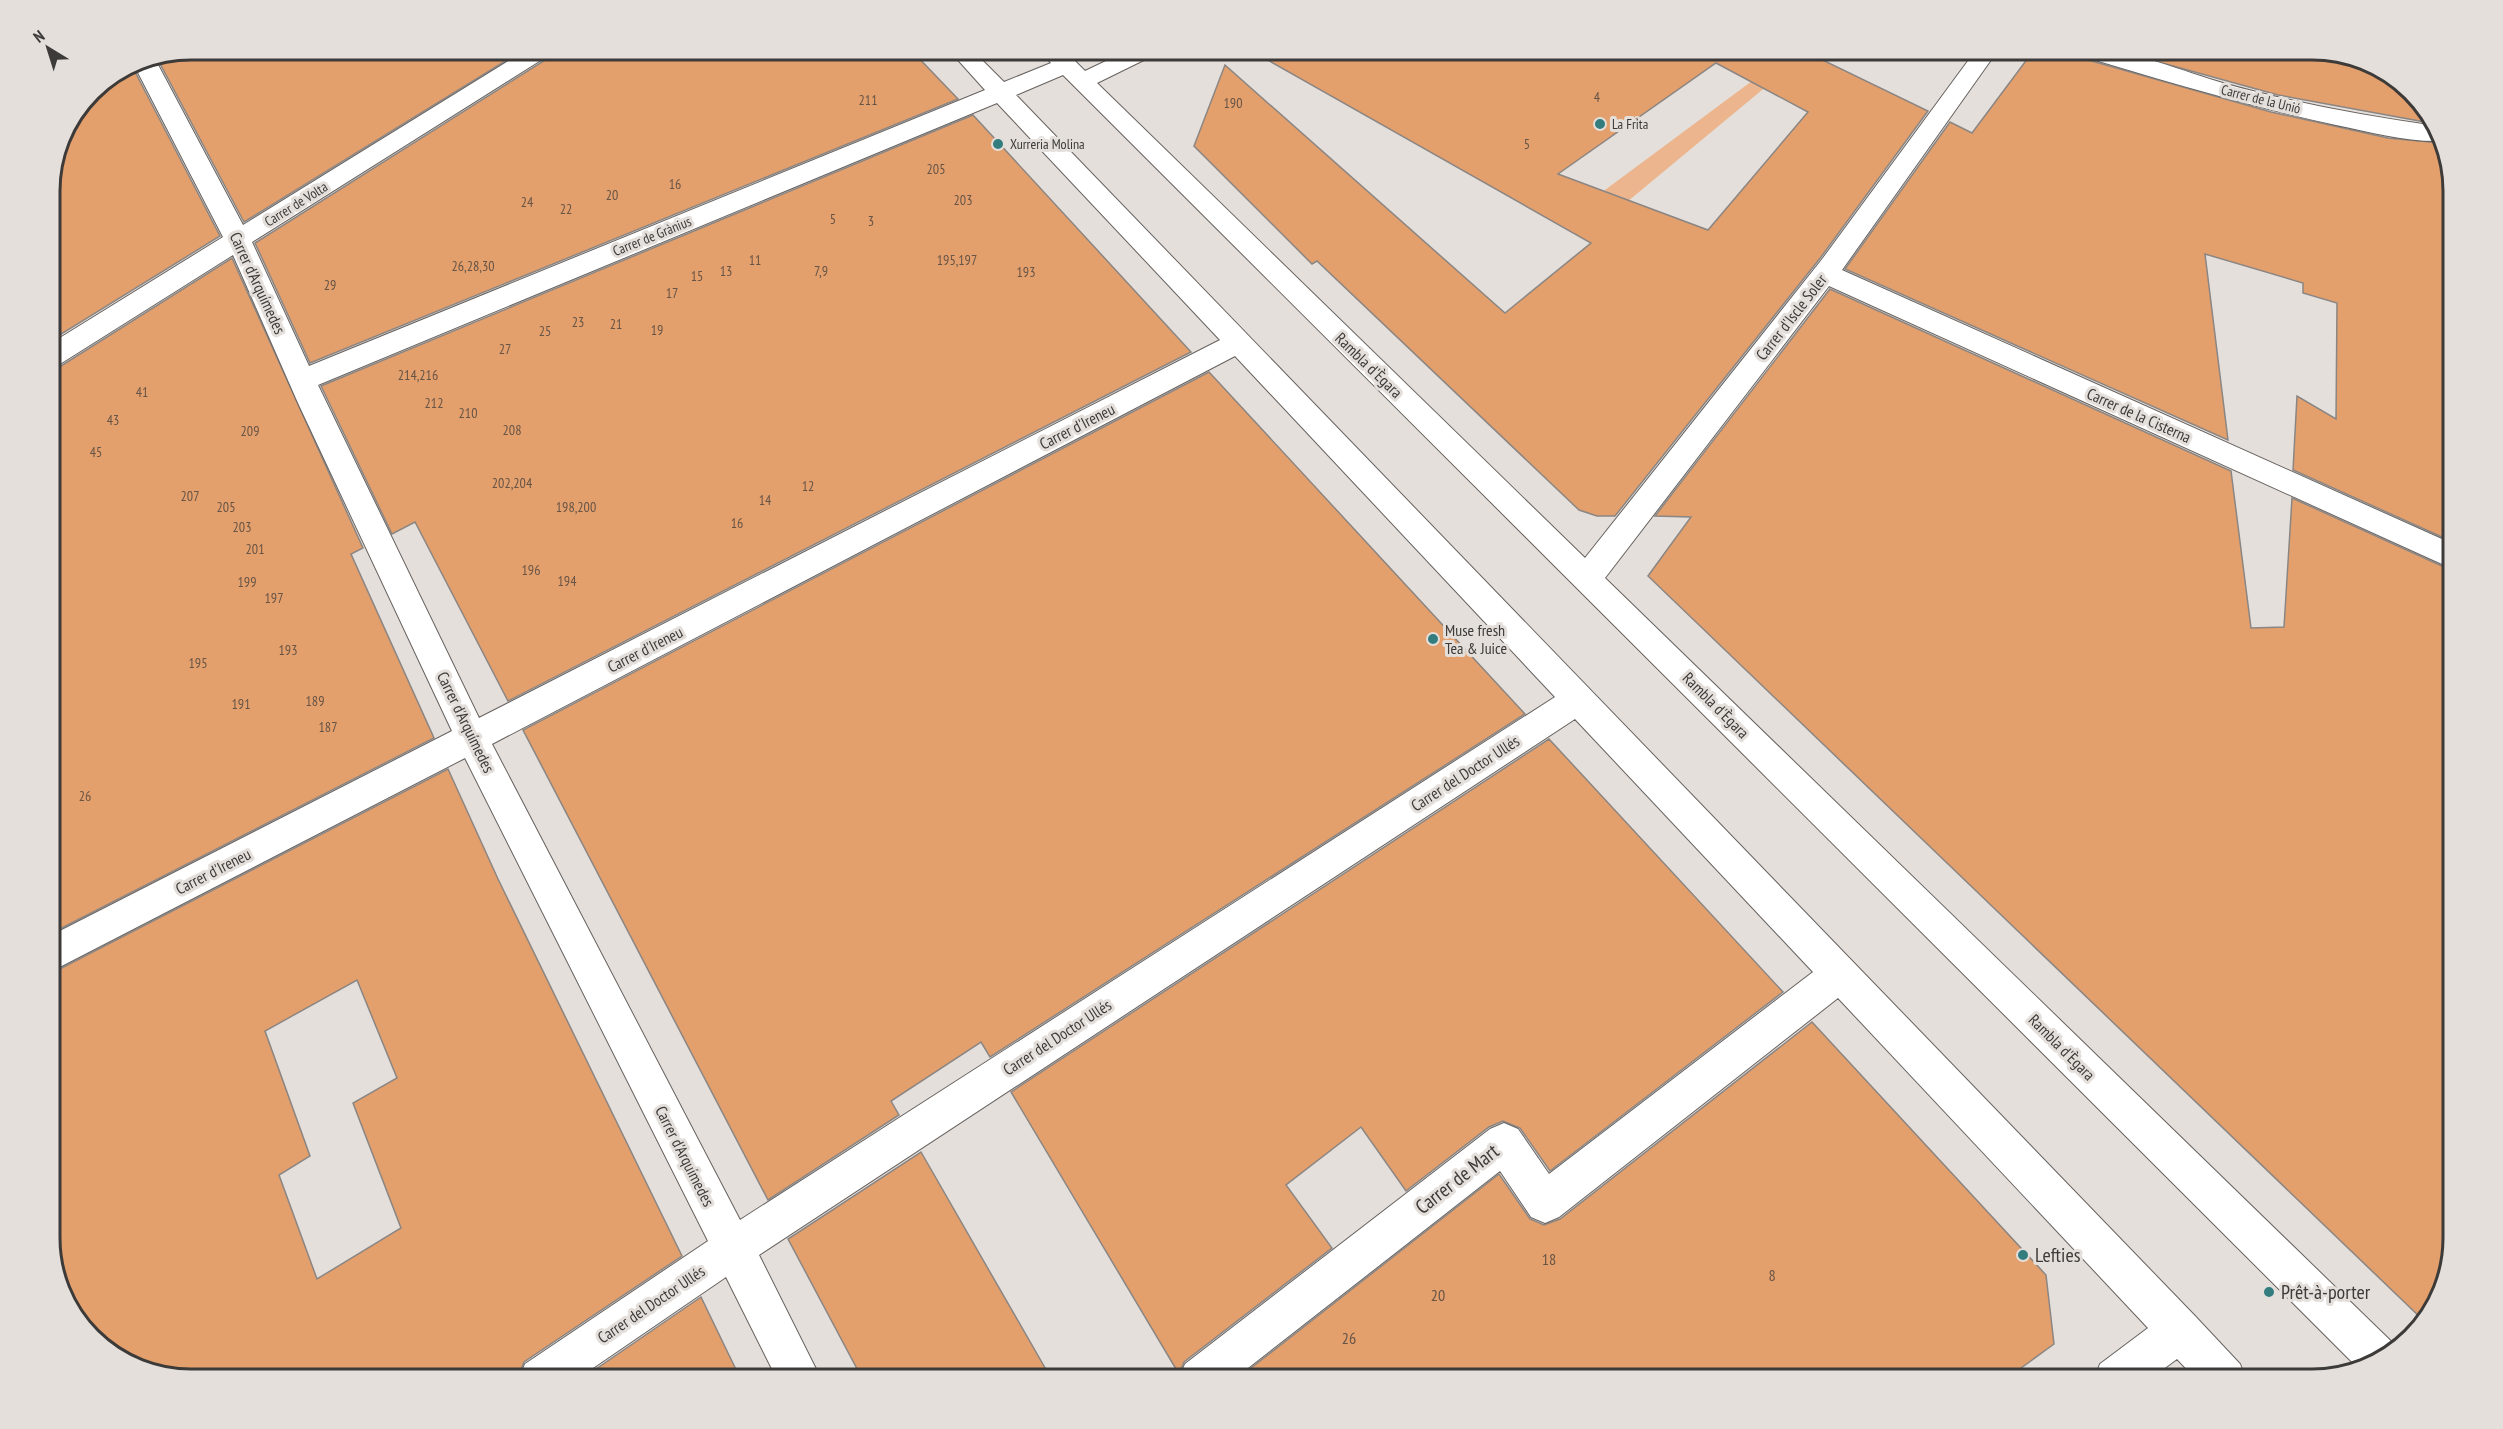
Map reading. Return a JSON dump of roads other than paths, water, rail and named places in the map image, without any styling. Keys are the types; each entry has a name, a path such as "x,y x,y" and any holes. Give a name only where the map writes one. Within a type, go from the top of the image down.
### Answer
{"street":[{"name":"Carrer de Volta","path":"60,351 525,60"},
{"path":"970,60 1577,699 1841,973 2215,1369"},
{"name":"Carrer de Grànius","path":"302,380 1067,65 1093,60"},
{"name":"Carrer d'Iscle Soler","path":"1587,578 1825,273 1980,60"},
{"name":"Carrer de la Unió","path":"2122,60 2285,106 2400,130 2429,133"},
{"name":"Rambla d'Ègara","path":"1067,65 2373,1353"},
{"name":"Carrer d'Arquímedes","path":"147,68 238,240 472,738 794,1369"},
{"name":"Carrer de la Cisterna","path":"1825,273 2443,552"},
{"name":"Carrer d'Ireneu","path":"60,950 1240,342"},
{"name":"Carrer del Doctor Ullés","path":"556,1369 732,1249 1577,699"},
{"name":"Carrer de Mart","path":"1214,1369 1504,1143 1545,1203 1841,973"},
{"path":"2130,1369 2180,1331"}],"place":[{"name":"La Frita","path":"1600,124"},
{"name":"Xurreria Molina","path":"998,144"},
{"name":"Muse fresh Tea & Juice","path":"1433,639"},
{"name":"Lefties","path":"2023,1255"},
{"name":"Prêt-à-porter","path":"2269,1292"}]}
